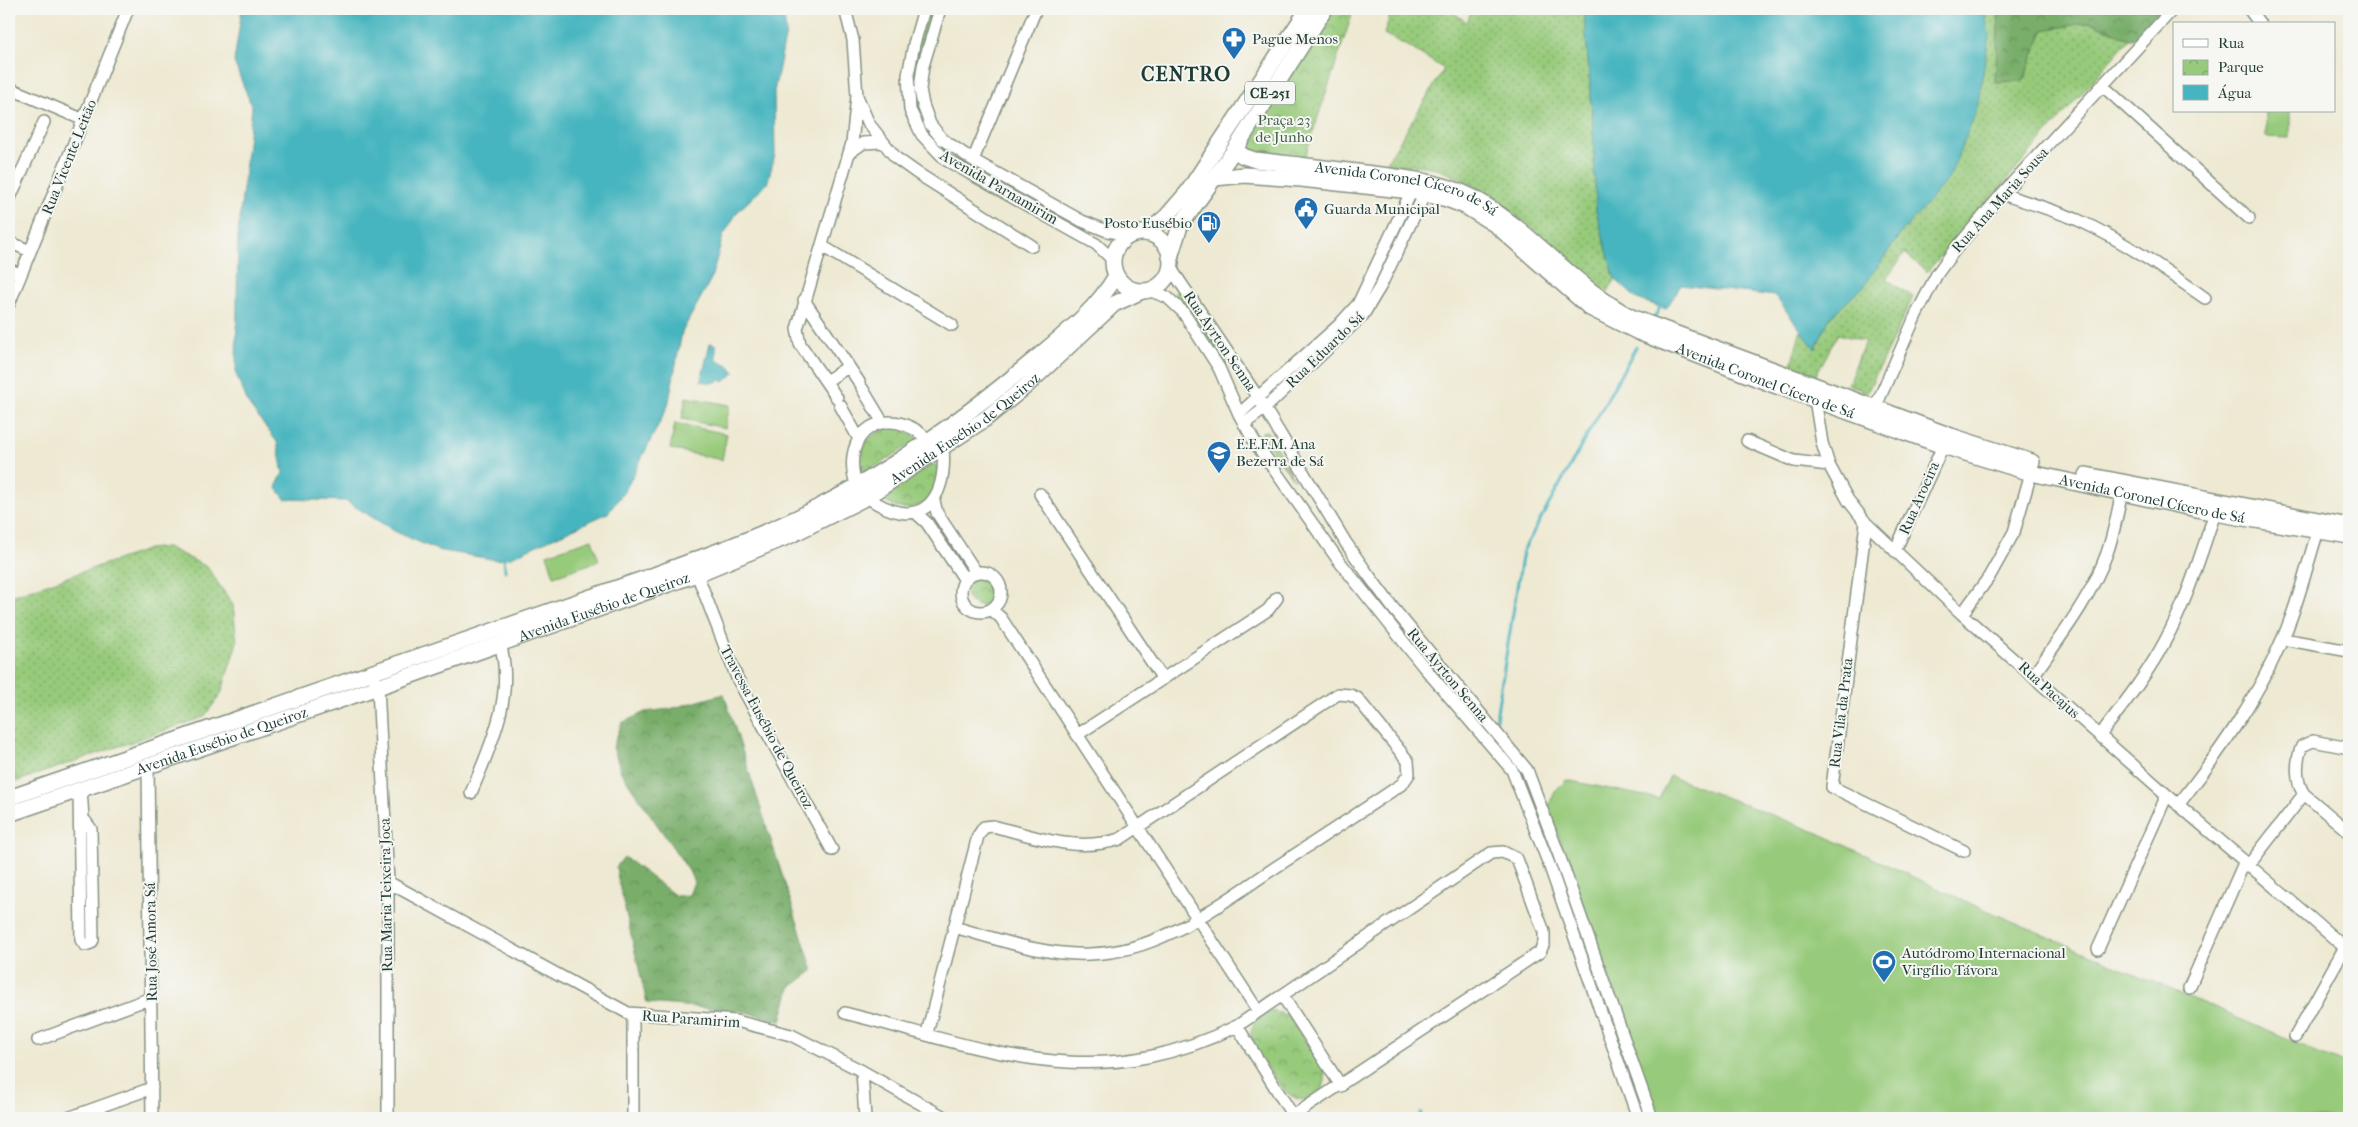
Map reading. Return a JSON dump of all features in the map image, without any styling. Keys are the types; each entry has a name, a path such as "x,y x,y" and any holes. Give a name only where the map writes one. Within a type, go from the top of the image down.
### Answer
{"main road":[{"name":"CE-251","path":"1147,233 1167,216 1187,193 1308,9"},
{"name":"CE-251","path":"1145,291 1163,282 1180,226 1215,178 1325,9"},
{"name":"Avenida Coronel Cícero de Sá","path":"1234,149 1243,156 1255,160 1421,187"},
{"name":"Avenida Coronel Cícero de Sá","path":"1215,178 1233,175 1254,175 1452,188 1486,205 1521,232 1591,293 1631,317 1814,393 1872,414 2068,472 2349,526"},
{"path":"1145,291 1127,287 1116,276 1113,260 1118,245 1131,235 1147,233 1162,241 1170,262"},
{"name":"Avenida Eusébio de Queiroz","path":"936,445 1066,333 1100,300 1116,276"},
{"name":"Avenida Eusébio de Queiroz","path":"9,814 378,688 696,574 789,536 936,445 985,419 1026,386 1114,304 1145,291"},
{"name":"Avenida Coronel Cícero de Sá","path":"1872,414 1943,446 2031,473 2215,513 2349,536"},
{"name":"Avenida Eusébio de Queiroz","path":"9,798 707,556 862,492"}],"street":[{"name":"Rua Vicente Leitão","path":"9,304 128,9"},
{"path":"844,9 852,40 857,96 849,153 798,320 797,336 800,344 839,402 859,439"},
{"name":"Avenida Parnamirim","path":"924,9 908,75 910,110 916,124 932,147 946,160 1096,244 1113,260"},
{"name":"Avenida Parnamirim","path":"940,9 923,66 920,89 923,105 930,124 942,139 974,160 1093,226 1131,235"},
{"path":"974,160 1036,9"},
{"name":"Rua Ana Maria Sousa","path":"1872,414 1916,315 1937,274 1953,252 2002,194 2104,86 2173,9"},
{"path":"2249,9 2259,22"},
{"path":"2104,86 2249,218"},
{"path":"9,88 84,120"},
{"path":"857,96 869,124 896,158 1032,246"},
{"path":"9,200 44,122"},
{"path":"849,153 863,143 882,142"},
{"name":"Rua Eduardo Sá","path":"1242,419 1262,404 1358,304 1421,187"},
{"path":"1029,206 1035,194"},
{"path":"2002,194 2050,210 2105,233 2157,264 2205,298"},
{"path":"9,242 30,251"},
{"path":"822,246 952,325"},
{"name":"Rua Ayrton Senna","path":"1170,262 1262,404 1346,543 1367,573 1393,608 1527,770 1559,854 1652,1118"},
{"path":"9,270 21,274"},
{"name":"Rua Ayrton Senna","path":"1145,291 1167,298 1183,312 1219,368 1242,419 1339,561 1518,780 1638,1118"},
{"path":"804,300 860,385 882,423"},
{"path":"798,320 808,316 816,318"},
{"path":"826,381 848,367"},
{"name":"Rua Pacajus","path":"1814,393 1822,443 1829,465 1848,500 1866,523 1962,614 2166,795 2347,949"},
{"path":"900,422 908,425 917,429 936,445 942,481 934,501 928,507 915,512 903,512 886,508 862,492 851,471 852,454 859,439 869,429 882,423 900,422"},
{"path":"1747,441 1794,461 1829,465"},
{"name":"Rua Aroeira","path":"1895,551 1943,446"},
{"path":"1962,614 1989,577 2014,532 2031,473"},
{"path":"2033,676 2081,606 2097,578 2108,552 2122,493"},
{"path":"1040,494 1164,679"},
{"path":"934,501 937,513 976,572"},
{"path":"915,512 927,523 965,580"},
{"path":"2100,736 2128,699 2165,642 2188,594 2215,513"},
{"name":"Rua Vila da Prata","path":"1866,523 1832,787 1964,851"},
{"path":"936,536 947,529"},
{"path":"2178,805 2246,713 2283,639 2318,531"},
{"path":"976,572 989,573 999,582 1002,594 997,606 992,610 978,612 966,606 961,593 965,580 976,572"},
{"name":"Travessa Eusébio de Queiroz","path":"696,574 738,678 832,850"},
{"path":"1077,735 1268,610 1276,598"},
{"path":"992,610 1001,618 1258,1011"},
{"path":"2283,639 2349,651"},
{"path":"471,794 502,713 506,675 505,661 500,643"},
{"name":"Rua Maria Teixeira Joca","path":"372,673 378,688 388,882 388,1118"},
{"path":"927,1033 954,927 978,836 984,827 994,826 1065,844 1087,846 1120,839 1338,694 1350,694 1357,698 1406,758 1409,770 1407,778 1402,784 1198,919 1170,934 1140,946 1091,954 1039,950 954,927"},
{"path":"2349,748 2313,741 2302,746 2298,777 2298,784 2304,794 2349,832"},
{"path":"1503,760 1527,770"},
{"name":"Rua José Amora Sá","path":"148,767 152,1118"},
{"path":"1518,780 1519,776 1527,770"},
{"path":"80,789 93,871 87,888 81,873 86,830"},
{"path":"2190,988 2246,864 2304,794"},
{"path":"2098,949 2166,795"},
{"path":"844,1013 1037,1060 1097,1064 1138,1060 1178,1051 1237,1026 1491,853 1503,852 1517,859 1544,932 1544,943 1540,952 1292,1117 1237,1026"},
{"path":"81,873 93,871"},
{"name":"Rua Paramirim","path":"388,882 615,1007 633,1014 717,1019 755,1025 791,1035 862,1071 946,1118"},
{"path":"2295,1037 2347,949"},
{"path":"1282,994 1341,1086"},
{"path":"38,1040 151,998"},
{"path":"633,1014 633,1118"},
{"path":"862,1071 865,1118"},
{"path":"68,1118 152,1088"}],"green space":[{"path":"928,9 934,9 916,76 920,109 964,159 961,163 930,138 915,110 910,75"},
{"name":"Praça 23 de Junho","path":"1330,9 1354,9 1304,159 1247,153 1242,144"},
{"path":"1392,9 1448,9 1467,22 1472,9 1584,9 1593,125 1596,211 1615,279 1607,294 1526,223 1483,191 1460,178 1435,168 1385,165 1444,69 1411,48 1384,34"},
{"path":"1984,9 2001,9 1999,15 1995,82 2023,81 2043,30 2091,22 2129,39 1927,272 1905,253 1886,279 1913,297 1867,393 1848,384 1865,341 1838,334 1815,377 1790,369 1801,329 1816,348 1830,317 1864,286 1901,233 1989,36"},
{"path":"2001,9 2162,9 2137,39 2129,39 2091,22 2043,30 2023,81 1995,82 1999,15"},
{"path":"2266,112 2290,112 2290,138 2266,137"},
{"path":"1181,286 1229,363 1224,365 1188,306 1173,296"},
{"path":"686,397 730,405 725,428 682,419"},
{"path":"675,423 727,434 722,460 670,449"},
{"path":"899,427 917,437 917,440 867,472 864,471 862,453 869,439 881,431"},
{"path":"1262,432 1268,432 1294,480 1261,436"},
{"path":"933,464 937,466 939,479 927,502 910,508 899,508 883,499 883,495"},
{"path":"592,539 599,561 554,576 547,554"},
{"path":"167,547 207,567 233,605 237,642 221,694 204,717 9,784 9,597 149,549"},
{"path":"981,576 992,580 996,591 992,602 981,606 970,602 966,591 970,580"},
{"path":"724,694 813,971 790,988 781,1021 742,1011 647,1003 618,879 616,867 624,857 676,896 689,895 694,882 689,871 621,772 613,747 622,723 645,712 670,709"},
{"name":"Autódromo Internacional Virgílio Távora","path":"1670,776 1816,832 1963,900 2349,1066 2349,1118 1659,1118 1548,807 1555,791 1566,780 1659,799"},
{"path":"1272,1011 1288,1015 1324,1068 1325,1078 1323,1087 1318,1093 1308,1099 1298,1099 1279,1084 1251,1041 1251,1030 1255,1022 1262,1015"}],"water":[{"path":"242,9 783,9 786,33 774,92 775,155 767,184 738,211 723,236 711,279 682,332 668,406 626,489 608,513 511,557 497,560 437,550 396,532 346,501 285,499 276,487 283,473 277,442 249,405 236,374 238,233 252,107 234,62"},
{"path":"1584,9 1984,9 1989,36 1977,109 1949,178 1901,233 1864,286 1830,317 1815,349 1775,296 1681,285 1666,309 1637,299 1615,279 1596,211 1593,125"},
{"path":"710,343 716,345 716,360 735,372 724,382 721,380 712,383 701,381"}],"waterway":[{"path":"1653,320 1662,304"},
{"path":"1495,724 1523,551 1636,347"},
{"path":"504,556 505,571"},
{"path":"1419,1118 1421,1113"}],"place":[{"name":"Pague Menos","path":"1234,60"},
{"name":"Guarda Municipal","path":"1306,230"},
{"name":"Posto Eusébio","path":"1209,244"},
{"name":"E.E.F.M. Ana Bezerra de Sá","path":"1219,474"},
{"name":"Autódromo Internacional Virgílio Távora","path":"1884,983"}],"district":[{"name":"CENTRO","path":"1186,74"}]}
